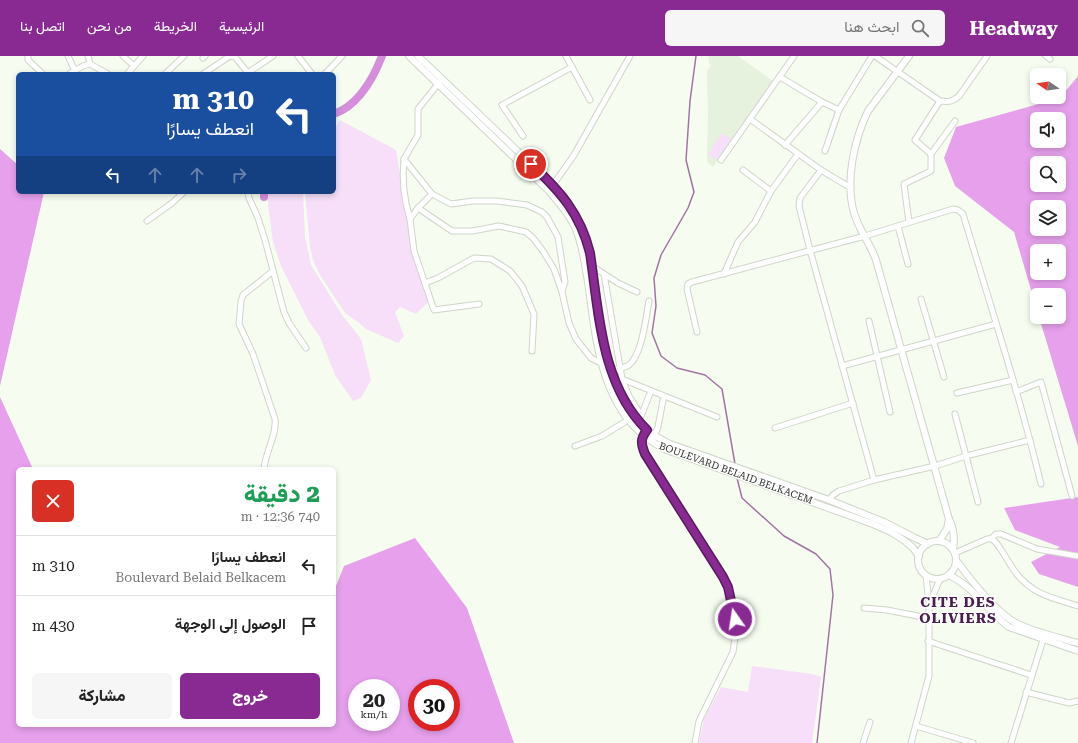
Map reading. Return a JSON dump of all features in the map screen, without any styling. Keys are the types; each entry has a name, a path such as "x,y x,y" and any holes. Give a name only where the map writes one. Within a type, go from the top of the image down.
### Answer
{"main road":[{"name":"BOULEVARD BELAID BELKACEM","path":"409,56 440,81 554,185 565,199 582,227 586,237 604,342 611,370 622,397 640,417 645,433"},
{"name":"BOULEVARD BELAID BELKACEM","path":"418,56 440,81 548,190 560,203 569,217 576,231 584,259 596,341 601,363 616,401 628,420 645,433 651,441 667,450 881,527 905,541 919,556"},
{"path":"909,56 868,111 863,121 854,148 852,162 851,188 854,212 872,247 876,260 954,534 954,551 956,560 993,604 1012,620 1024,626 1078,643"},
{"name":"BOULEVARD BELAID BELKACEM","path":"645,433 655,436 670,444 830,500 884,522 928,544"},
{"path":"939,541 945,533 949,520"},
{"path":"954,551 947,544 939,541 928,544 921,550 919,556 920,567 926,575 931,578 940,579 949,575 953,570 956,560"},
{"path":"949,575 967,586 1000,620 1009,627 1078,651"}],"street":[{"path":"28,56 28,60 41,72"},
{"path":"68,56 75,71 90,64"},
{"path":"88,56 90,64 104,72"},
{"path":"123,56 134,66"},
{"path":"129,72 143,56"},
{"path":"167,72 184,56"},
{"path":"205,72 232,56 246,72"},
{"path":"249,72 273,56"},
{"path":"298,56 310,72"},
{"path":"327,72 342,56"},
{"path":"566,56 590,100"},
{"path":"554,185 574,155 630,56"},
{"path":"721,160 794,56"},
{"path":"825,151 839,110 872,56"},
{"path":"875,56 940,101 948,102 954,101 959,96 987,56"},
{"path":"523,136 502,105 572,67"},
{"path":"780,76 822,102 839,110"},
{"path":"440,81 418,109 418,135 404,159 402,172 414,251 434,310 479,304"},
{"path":"931,154 915,140 940,101"},
{"path":"785,145 822,102"},
{"path":"750,119 821,170 851,188"},
{"path":"909,222 904,184 931,171 931,154 955,121"},
{"path":"724,274 738,242 755,222 771,191 798,154"},
{"path":"404,159 432,194 451,204 473,201 496,201 527,205 542,212 547,217 558,238 565,282 562,292"},
{"path":"743,170 771,191"},
{"path":"821,170 802,194 799,202 810,250 874,480"},
{"path":"147,221 182,194"},
{"path":"248,194 258,218 284,312 289,323 306,348"},
{"path":"410,219 418,208 432,194"},
{"path":"418,208 452,231 472,231 499,226 526,232 543,251 554,269 562,292 569,323 576,339 591,358 601,363"},
{"path":"697,332 688,284 865,236 953,209 958,210 963,214 1013,380 1041,484"},
{"path":"898,226 908,264"},
{"path":"425,283 438,278 474,258 490,259 510,271 522,286 534,314 532,351"},
{"path":"592,266 618,283 637,292"},
{"path":"264,467 276,424 253,354 239,324 240,300 243,295 273,271"},
{"path":"604,274 622,378 640,417"},
{"path":"921,299 944,377"},
{"path":"611,370 621,369 630,364 640,348 649,301"},
{"path":"869,321 890,412"},
{"path":"842,366 996,324"},
{"path":"622,378 717,417"},
{"path":"957,393 1013,380"},
{"path":"1016,392 1041,382 1072,496"},
{"path":"640,417 651,391"},
{"path":"651,441 655,436 658,427 663,400"},
{"path":"775,428 853,403"},
{"path":"955,414 978,502"},
{"path":"575,446 602,436 628,420"},
{"path":"645,433 641,445 645,454 723,577 728,587 735,619 733,652 699,721 695,743"},
{"path":"830,500 833,495 839,491 874,480 935,466 966,456 1030,440"},
{"path":"954,551 987,539 991,539 996,534 1002,534 1037,549 1078,556"},
{"path":"991,539 996,543 1015,572 1028,586 1041,594 1078,606"},
{"path":"911,743 929,676 929,604 926,575"},
{"path":"929,604 940,579"},
{"path":"864,608 887,610 928,618"},
{"path":"1011,743 1043,640"},
{"path":"928,641 1031,675"},
{"path":"1026,692 1069,703 1078,701"},
{"path":"863,743 870,722"},
{"path":"916,726 973,743"}],"shaded area":[{"path":"709,56 738,56 773,81 713,167 707,162 707,72 711,65 709,63"},
{"path":"1078,76 1078,446 1041,324 1066,324 1066,288 1031,288 1014,232 955,186 944,158 956,127 1038,104 1066,104 1066,91"},
{"path":"340,120 396,150 413,255 430,300 416,314 400,307 395,312 404,336 398,343 366,329 345,313 320,275 313,260 310,247 305,194 336,194 336,127"},
{"path":"722,133 731,139 717,160 708,154"},
{"path":"0,149 16,163 16,194 44,194 0,386"},
{"path":"268,194 303,194 305,237 311,265 342,315 361,339 371,380 361,398 353,401 335,375 320,337 308,320 281,266 273,242"},
{"path":"0,397 32,467 16,467 16,727 336,727 336,586 344,566 415,538 467,608 514,743 0,743"},
{"path":"1078,497 1078,587 1039,574 1031,562 1060,547 1015,530 1004,508"},
{"path":"752,666 812,674 821,677 812,743 699,743 704,719 721,687 748,692"}],"waterway":[{"path":"336,113 343,110 358,98 374,74 382,56"},
{"path":"696,56 690,101 686,160 694,192 688,208 661,255 654,278 656,306 652,333 661,356 677,368 705,375 722,389 735,464"},
{"path":"737,478 742,498 784,536 816,554 830,569 833,595 817,743"}],"district":[{"name":"CITE DES OLIVIERS","path":"958,610"}],"route":[{"path":"531,164 554,185 576,214 582,227 590,253 601,328 608,362 615,380 628,407 642,426 647,430 641,440 641,445 645,454 723,577 728,587 735,619"}]}
